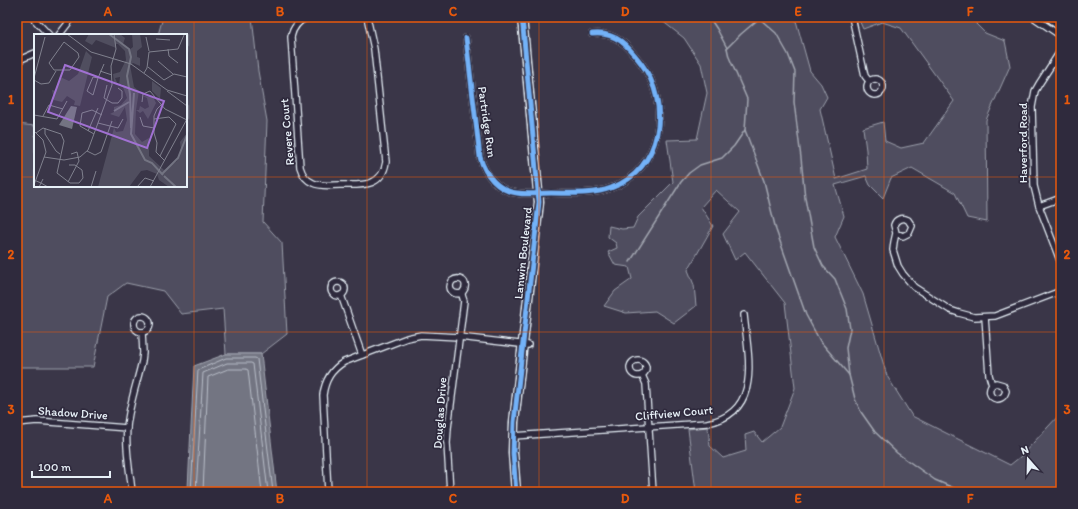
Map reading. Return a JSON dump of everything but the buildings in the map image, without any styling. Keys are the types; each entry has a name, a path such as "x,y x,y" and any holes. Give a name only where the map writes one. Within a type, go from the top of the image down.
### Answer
{"street":[{"path":"32,17 48,34"},
{"path":"60,34 73,17"},
{"name":"Revere Court","path":"308,17 298,23 291,38 299,159 300,167 304,176 312,183 320,186 370,184 380,177 386,167 374,49 367,17"},
{"name":"Lanwin Boulevard","path":"522,17 542,193"},
{"name":"Lanwin Boulevard","path":"516,492 516,436 519,422 526,345 542,227 542,193 527,17"},
{"path":"852,17 865,76 869,81"},
{"path":"1033,17 1061,36"},
{"path":"1047,17 1061,27"},
{"name":"Partridge Run","path":"466,38 480,157 482,164 491,178 504,189 517,193 592,193 620,184 632,176 643,165 651,153 656,138 659,119 657,98 650,77 632,52 617,39 602,33 592,34"},
{"name":"Haverford Road","path":"1061,50 1039,84 1035,92 1032,107 1033,180 1039,206 1061,262"},
{"path":"17,61 34,53"},
{"path":"1039,206 1061,198"},
{"path":"896,233 894,247 895,258 898,266 908,281 914,287 950,310 966,316 985,317 1003,314 1061,291"},
{"name":"Douglas Drive","path":"450,492 447,442 464,300 462,293"},
{"path":"341,295 362,355"},
{"name":"Cliffview Court","path":"516,436 715,421 728,416 739,406 746,394 749,380 744,315"},
{"path":"985,317 989,375 992,385"},
{"path":"132,492 126,439 127,428 142,361 142,332"},
{"path":"328,492 322,395 328,376 338,366 344,362 413,336 430,335 459,337 526,345"},
{"path":"642,375 646,384 653,492"},
{"name":"Shadow Drive","path":"17,423 37,421 127,428"},
{"name":"Lanwin Boulevard","path":"516,436 520,492"}],"shaded area":[{"path":"163,17 252,17 258,71 267,121 263,222 282,243 287,334 261,354 226,354 223,309 181,314 163,291 126,283 107,297 93,367 17,367 17,124 34,126 34,187 187,187 187,34 158,34"},
{"path":"657,17 795,17 810,71 821,84 827,97 820,109 836,179 867,169 863,128 883,122 885,141 901,148 924,143 954,101 901,28 882,22 863,29 859,20 863,17 977,17 976,24 985,33 1005,41 1010,66 986,120 987,222 967,218 955,193 912,168 891,178 883,198 870,185 866,176 835,185 844,216 835,237 863,294 887,376 912,416 1010,465 1020,457 1061,413 1061,492 696,492 688,429 708,427 710,446 723,458 746,451 745,435 754,432 762,442 780,427 795,388 785,303 745,252 735,260 723,234 740,212 716,190 701,207 713,226 688,270 694,285 696,306 674,323 655,311 626,313 604,306 615,291 632,279 629,267 615,265 608,252 617,248 616,243 608,237 609,226 622,229 633,228 638,217 673,182 667,140 697,139 707,93 701,64 684,38"}],"water":[{"path":"226,354 261,354 277,492 187,492 194,366"}],"waterway":[{"path":"709,17 727,48 729,57 747,99 745,130 764,181 776,230 806,315 820,341 849,375"},
{"path":"727,48 761,17"},
{"path":"760,19 776,33 788,54 795,72 794,102 805,198 814,247 823,266 835,279 847,309 850,329 846,348 849,375 855,399 861,412 875,432 897,453 935,480 963,492"},
{"path":"630,262 681,182 689,173 700,165 722,158 734,146 745,130"}],"cycle path":[{"path":"516,492 513,453 514,422 539,202 522,17"},
{"path":"466,38 480,157 489,176 498,185 510,192 530,194 581,193 596,192 611,188 628,179 642,167 651,151 657,134 659,116 657,97 651,79 641,63 626,46 615,37 592,34"}]}
